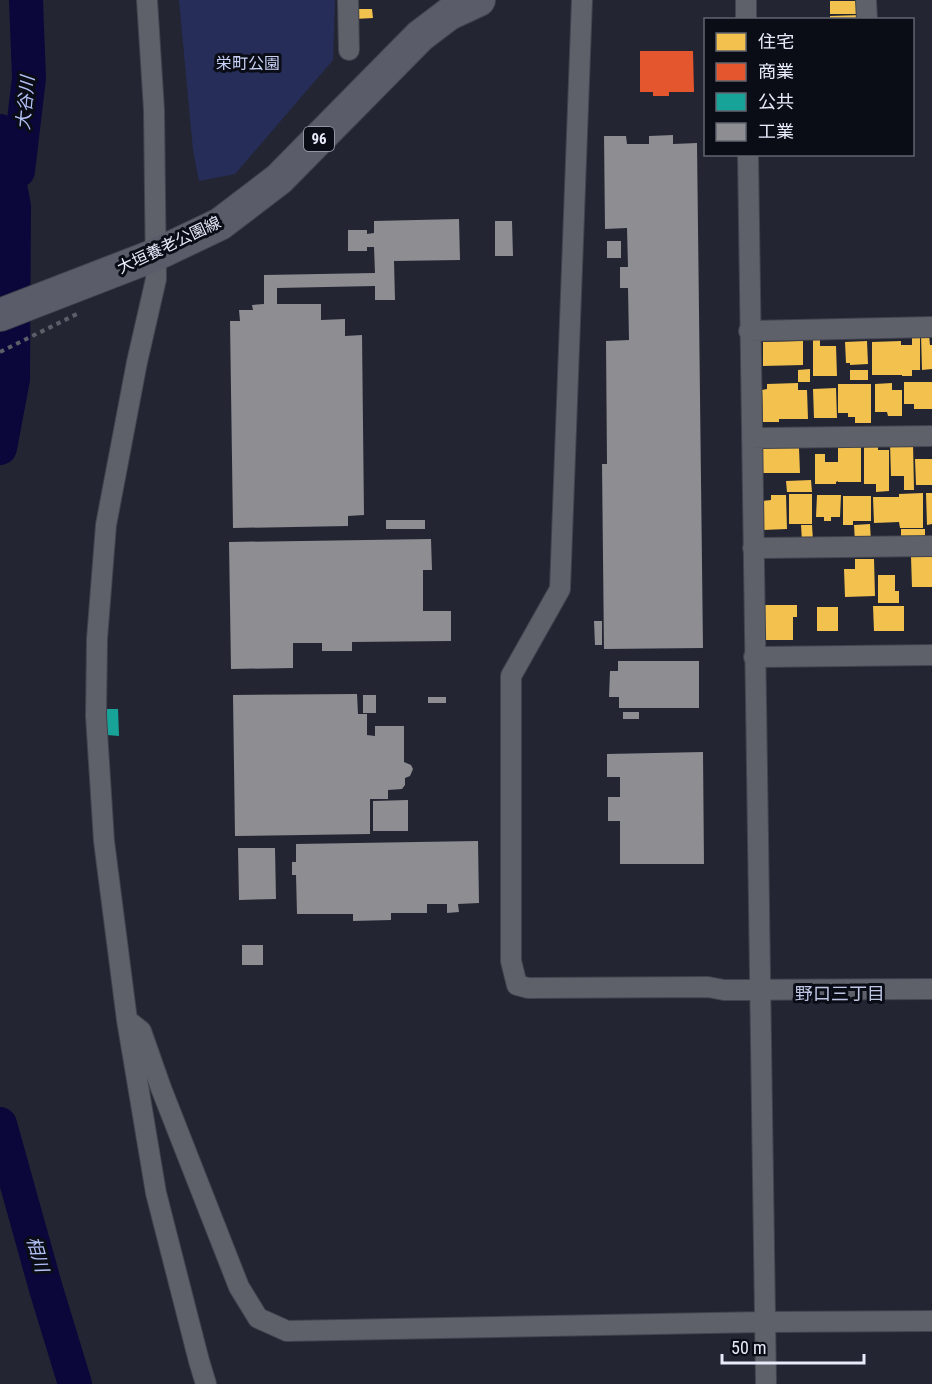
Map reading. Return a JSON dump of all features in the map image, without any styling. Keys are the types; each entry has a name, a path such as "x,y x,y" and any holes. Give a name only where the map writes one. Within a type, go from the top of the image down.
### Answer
{"main road":[{"name":"大垣養老公園線","path":"0,315 150,257 220,224 279,179 420,36 449,14 479,0"}],"street":[{"path":"147,0 154,110 150,257 156,279 137,362 106,525 97,639 96,716 104,841 127,1020 156,1193 206,1384"},
{"path":"348,0 349,50"},
{"path":"582,0 560,589 511,676 511,961 517,985 528,988 708,987 723,990 760,991 932,989"},
{"path":"746,0 746,18"},
{"path":"867,0 867,18"},
{"path":"748,156 766,1384"},
{"path":"749,331 932,327"},
{"path":"752,438 932,436"},
{"path":"753,548 932,546"},
{"path":"754,657 932,655"},
{"path":"127,1020 141,1031 239,1287 258,1318 287,1331 932,1321"}],"green space":[{"name":"栄町公園","path":"179,0 335,0 333,60 235,174 199,181 193,150"}],"building: 住宅":[{"path":"830,1 856,1 856,14 830,14"},
{"path":"354,9 372,9 373,18 355,19"},
{"path":"861,15 861,18 830,18 830,16"},
{"path":"820,334 820,346 836,346 837,376 813,376 813,335"},
{"path":"912,335 920,335 920,370 912,370 912,376 872,375 872,342 901,341 901,345 912,345"},
{"path":"921,335 929,335 930,345 932,345 932,369 922,370"},
{"path":"803,341 803,365 763,366 763,342"},
{"path":"867,341 868,364 850,365 846,363 845,342"},
{"path":"810,369 810,382 798,382 798,370"},
{"path":"850,370 868,370 868,380 850,380"},
{"path":"904,382 932,382 932,409 914,409 914,404 904,404"},
{"path":"798,383 798,390 807,390 808,419 779,419 779,422 763,422 762,390 767,389 767,384"},
{"path":"892,383 892,390 902,390 902,416 888,416 887,412 875,412 875,384"},
{"path":"838,384 871,384 871,423 855,423 855,417 848,417 848,413 838,413"},
{"path":"836,388 837,418 814,418 813,389"},
{"path":"890,443 913,443 914,490 904,490 904,476 891,476"},
{"path":"864,444 878,444 878,450 889,450 889,491 876,492 876,484 864,484"},
{"path":"838,446 861,447 861,482 838,481 836,484 815,484 815,454 825,454 825,462 838,462"},
{"path":"762,448 799,448 800,473 763,473"},
{"path":"915,459 932,459 932,485 916,485"},
{"path":"811,480 812,492 787,492 786,481"},
{"path":"923,493 923,528 900,528 899,522 874,523 873,497 899,497 899,494"},
{"path":"926,493 932,493 932,524 927,525"},
{"path":"789,494 812,494 812,524 789,524"},
{"path":"771,495 786,495 787,529 763,530 762,501 771,500"},
{"path":"817,495 841,495 840,517 831,517 831,521 824,521 824,517 816,517"},
{"path":"843,496 871,496 871,521 853,521 853,525 843,525"},
{"path":"870,524 871,542 855,542 854,525"},
{"path":"801,525 812,525 813,541 802,541"},
{"path":"901,529 925,529 925,539 901,539"},
{"path":"911,557 932,557 932,587 912,587"},
{"path":"855,559 874,559 875,596 845,597 844,569 855,569"},
{"path":"878,575 895,575 895,591 899,591 899,603 878,603"},
{"path":"763,605 797,605 797,617 793,617 793,640 762,640"},
{"path":"873,606 904,606 904,631 874,631"},
{"path":"817,607 838,607 838,631 817,631"}],"building: 商業":[{"path":"640,51 693,51 694,92 669,92 669,96 653,96 653,92 640,92"}],"building: 公共":[{"path":"106,709 118,709 119,736 107,735"}],"building: 工業":[{"path":"673,135 673,144 697,143 703,648 604,649 602,464 607,464 606,341 629,340 628,288 620,288 620,267 628,267 627,228 605,229 604,136 626,136 627,144 649,144 649,136"},
{"path":"459,219 460,260 394,261 395,300 375,300 375,286 277,288 277,304 321,304 321,320 345,319 345,336 362,335 364,515 348,516 348,526 233,528 230,321 240,321 239,310 253,310 252,305 264,304 264,275 375,273 374,247 367,247 367,251 348,251 348,230 367,230 367,234 374,233 374,221"},
{"path":"495,221 512,221 513,256 495,256"},
{"path":"607,241 621,241 621,258 607,258"},
{"path":"386,520 425,520 425,529 386,529"},
{"path":"431,539 432,570 423,570 423,611 451,611 451,641 352,642 352,651 322,651 322,643 293,643 293,668 231,669 229,542"},
{"path":"594,621 602,621 602,645 595,645"},
{"path":"618,661 699,661 699,708 619,708 619,697 609,697 610,671 618,671"},
{"path":"357,694 358,714 367,714 367,735 375,736 375,726 404,726 404,762 411,765 413,769 410,776 405,778 405,785 402,789 388,790 388,799 370,799 370,834 235,836 233,695"},
{"path":"363,695 376,695 376,713 363,713"},
{"path":"428,697 446,697 446,703 428,703"},
{"path":"623,712 639,712 639,719 623,719"},
{"path":"703,752 704,864 620,864 620,821 608,821 608,797 620,797 620,777 607,777 607,754"},
{"path":"408,800 408,831 373,831 373,801"},
{"path":"478,841 479,903 458,904 459,912 447,913 447,904 427,904 427,913 391,913 391,920 353,921 353,914 297,914 296,875 292,875 292,862 296,862 296,844"},
{"path":"238,848 275,848 276,899 239,900"},
{"path":"242,945 263,945 263,965 242,965"}],"waterway":[{"name":"大谷川","path":"18,171 29,78 26,0"},
{"name":"相川","path":"0,131 14,206 13,379 0,448"},
{"name":"相川","path":"0,1124 75,1384"}],"district":[{"name":"野口三丁目","path":"840,993"}]}
